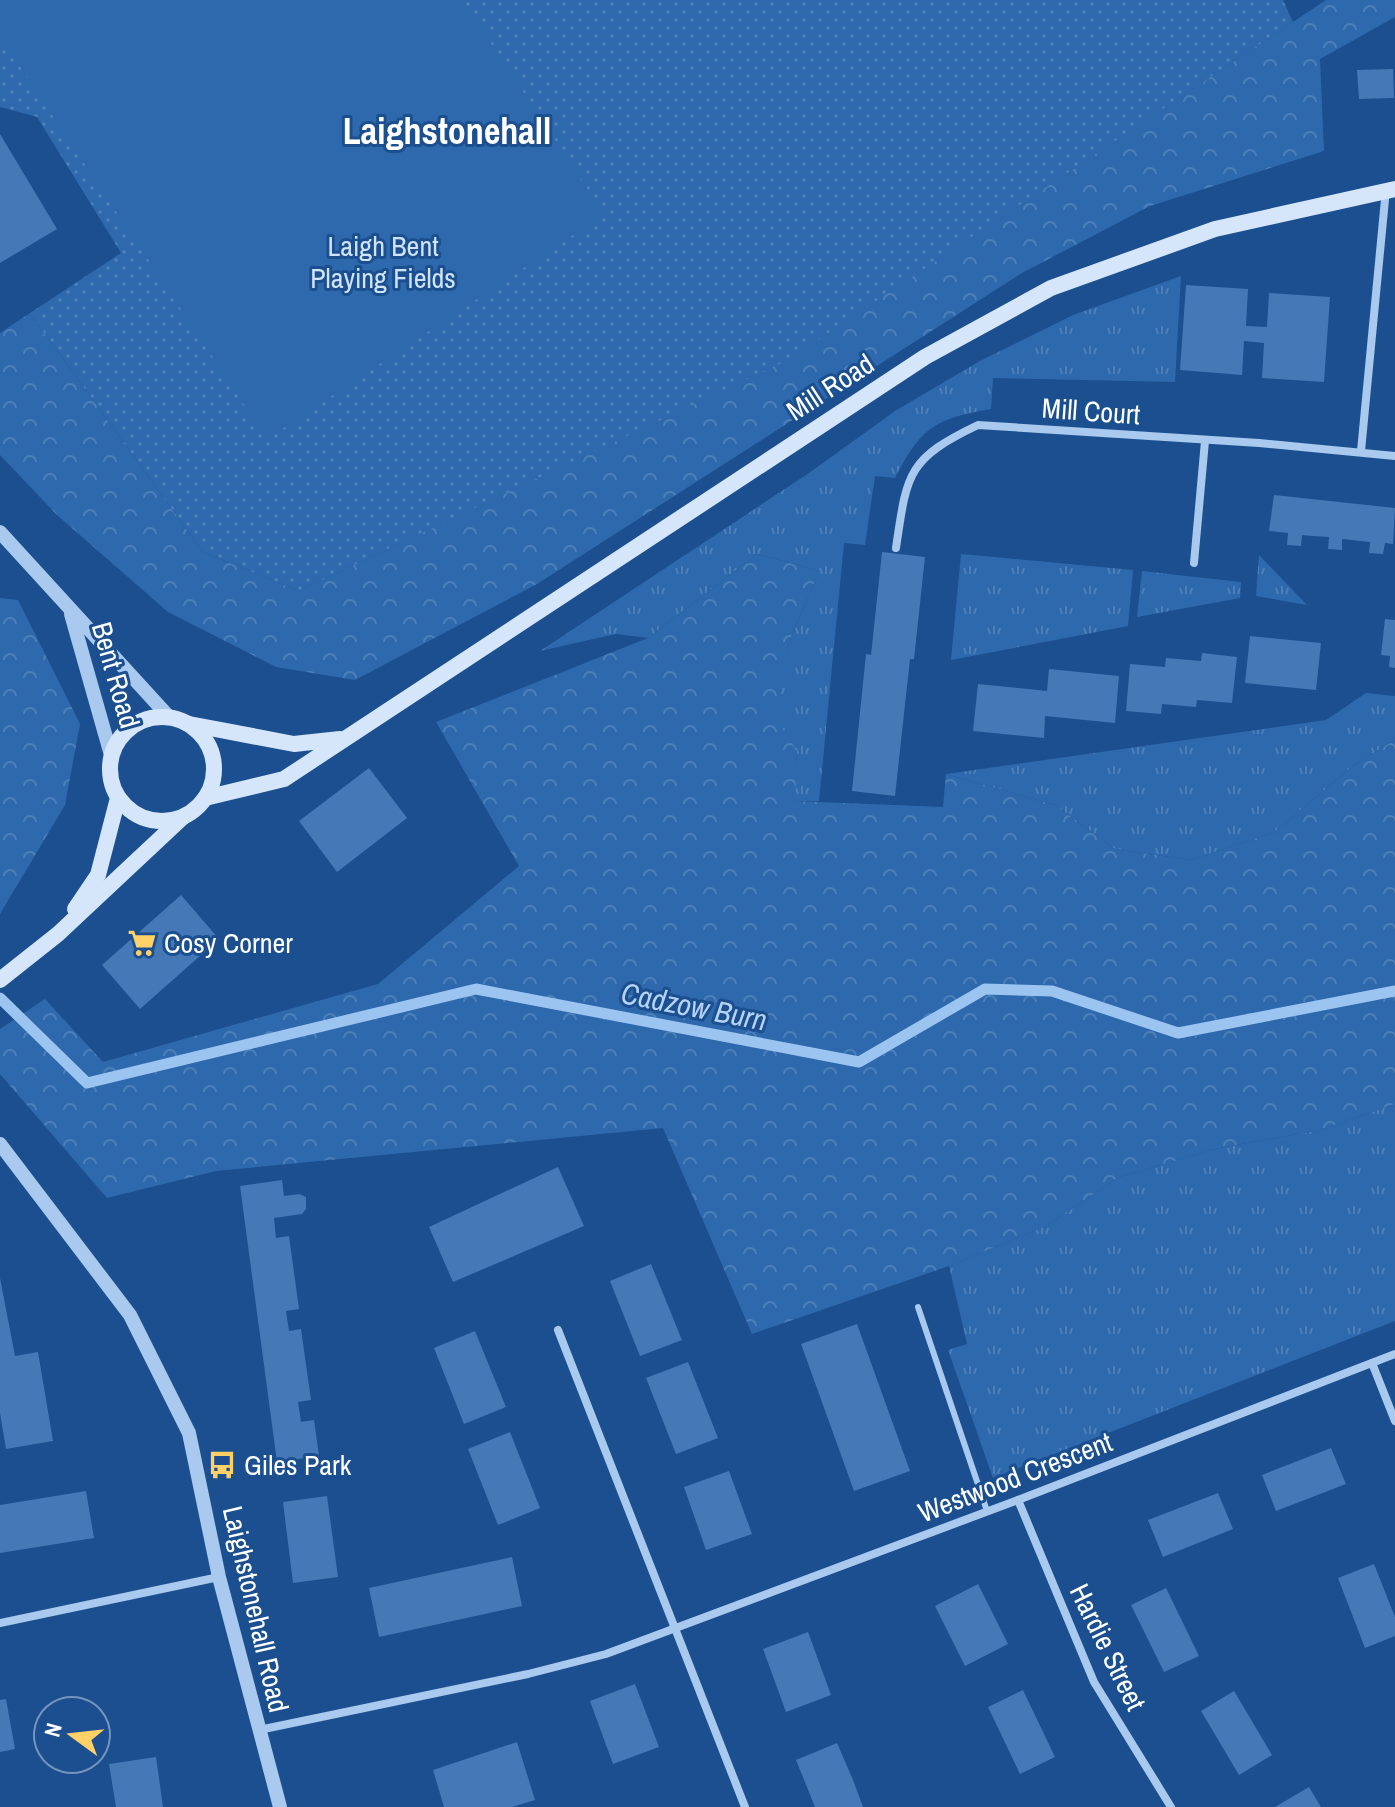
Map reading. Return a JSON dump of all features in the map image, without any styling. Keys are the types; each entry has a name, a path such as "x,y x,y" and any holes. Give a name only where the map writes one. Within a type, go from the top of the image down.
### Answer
{"main road":[{"name":"Mill Road","path":"205,798 284,779 925,357 1051,288 1215,229 1391,189"},
{"path":"5,977 58,934 205,798 212,782 210,749 188,723 169,717 150,718 133,725 119,738 111,755 110,777 118,798 136,815 160,821 184,816"},
{"name":"Mill Road","path":"188,723 294,744 344,738"},
{"path":"58,934 98,875 118,798"}],"street":[{"path":"1361,451 1391,189"},
{"name":"Mill Court","path":"896,548 905,485 921,458 945,441 978,425 1361,451 1395,456"},
{"path":"1194,563 1205,441"},
{"name":"Bent Road","path":"0,532 169,717"},
{"name":"Bent Road","path":"70,610 111,755"},
{"name":"Laighstonehall Road","path":"0,1144 137,1328 189,1433 219,1577 280,1807"},
{"path":"558,1330 745,1807"},
{"name":"Westwood Crescent","path":"258,1730 528,1674 606,1654 1018,1500 1395,1354"},
{"path":"1372,1363 1395,1421"},
{"name":"Hardie Street","path":"1018,1500 1094,1682 1171,1807"},
{"path":"0,1623 219,1577"}],"lane":[{"path":"918,1307 987,1511"}],"green space":[{"name":"Laigh Bent Playing Fields","path":"0,0 1283,0 1293,22 788,360 299,591 203,552 30,313 121,253 37,117 0,107"},
{"path":"0,0 462,0 604,214 267,439 0,36"},
{"path":"1326,0 1395,0 1395,17 1320,59 1324,151 1150,206 1022,273 537,584 355,680 276,667 168,612 57,515 0,455 0,333 30,313 203,552 299,591 788,359"},
{"path":"1181,276 1175,382 993,378 991,409 956,417 932,428 913,447 895,478 875,476 865,545 844,543 819,801 794,801 797,751 773,718 789,642 819,571 757,554 648,638 616,634 540,651 809,473 895,411 980,361 1073,315"},
{"path":"757,554 819,571 789,642 775,717 797,751 795,801 943,807 946,774 1055,805 1115,849 1191,860 1275,832 1354,765 1395,740 1395,1104 1320,1130 1219,1148 1119,1177 1048,1225 949,1266 752,1334 663,1128 216,1171 107,1198 0,1074 0,1029 45,999 103,1062 378,984 519,866 436,722 648,638"},
{"path":"961,554 1133,570 1128,626 951,660"},
{"path":"1259,555 1307,605 1256,596"},
{"path":"1142,571 1241,582 1240,598 1137,617"},
{"path":"0,598 18,600 80,724 65,805 0,914"},
{"path":"1366,693 1395,696 1395,740 1354,765 1275,832 1191,860 1115,849 1055,805 946,774 1326,720"},
{"path":"1395,1104 1395,1321 993,1478 948,1350 967,1344 949,1266 1048,1225 1119,1177 1219,1148 1320,1130"}],"building":[{"path":"1393,69 1394,98 1359,99 1357,70"},
{"path":"0,134 57,229 0,263"},
{"path":"1186,285 1248,289 1246,326 1267,327 1269,293 1330,297 1324,382 1262,378 1264,343 1244,341 1242,375 1180,370"},
{"path":"1274,495 1395,508 1393,544 1385,543 1383,554 1369,553 1370,542 1342,539 1342,550 1328,549 1329,537 1302,535 1301,546 1287,545 1288,533 1269,531"},
{"path":"882,552 925,557 895,796 852,791 866,654 871,655"},
{"path":"1385,619 1395,620 1395,668 1389,667 1390,656 1381,655"},
{"path":"1250,636 1321,643 1316,690 1245,683"},
{"path":"1202,653 1237,657 1232,703 1197,700 1196,707 1162,704 1161,714 1126,711 1130,664 1165,667 1166,658 1201,661"},
{"path":"1049,669 1119,676 1115,723 1045,716 1044,738 973,731 978,684 1047,691"},
{"name":"Cosy Corner","path":"369,768 407,818 337,872 299,821"},
{"path":"181,895 219,939 140,1009 102,965"},
{"path":"558,1167 584,1226 453,1282 429,1227"},
{"path":"282,1180 284,1196 299,1194 306,1197 306,1209 302,1214 274,1218 276,1238 289,1236 299,1309 286,1311 289,1331 301,1329 311,1400 298,1402 301,1422 314,1420 319,1456 277,1462 240,1186"},
{"path":"651,1264 682,1340 640,1356 610,1281"},
{"path":"0,1278 15,1356 38,1352 53,1441 6,1449 0,1413"},
{"path":"857,1324 910,1471 854,1491 801,1344"},
{"path":"475,1331 506,1407 464,1424 434,1348"},
{"path":"688,1362 718,1438 676,1454 646,1378"},
{"path":"510,1432 540,1508 498,1525 468,1449"},
{"path":"1331,1448 1346,1484 1276,1511 1262,1475"},
{"path":"729,1471 752,1534 706,1550 684,1487"},
{"path":"86,1491 94,1538 0,1553 0,1505"},
{"path":"1218,1493 1233,1529 1163,1557 1148,1520"},
{"path":"327,1496 338,1577 293,1583 283,1502"},
{"path":"512,1557 522,1606 379,1637 369,1588"},
{"path":"1374,1564 1395,1617 1395,1636 1365,1648 1338,1578"},
{"path":"978,1584 1008,1644 965,1666 935,1606"},
{"path":"1166,1588 1199,1656 1164,1672 1131,1605"},
{"path":"808,1632 831,1695 786,1712 763,1649"},
{"path":"635,1684 659,1747 613,1764 590,1701"},
{"path":"1023,1690 1055,1757 1020,1774 988,1707"},
{"path":"1234,1691 1272,1755 1239,1775 1201,1711"},
{"path":"6,1699 15,1749 0,1752 0,1700"},
{"path":"517,1742 535,1800 512,1807 444,1807 433,1770"},
{"path":"837,1743 863,1807 815,1807 796,1760"},
{"path":"156,1757 163,1807 116,1807 112,1764"},
{"path":"1309,1787 1321,1807 1275,1807"}],"waterway":[{"name":"Cadzow Burn","path":"0,998 87,1083 476,989 859,1062 985,989 1052,991 1178,1033 1395,991"}],"place":[{"name":"Cosy Corner","path":"142,943"},
{"name":"Giles Park","path":"222,1465"}],"district":[{"name":"Laighstonehall","path":"447,131"}]}
